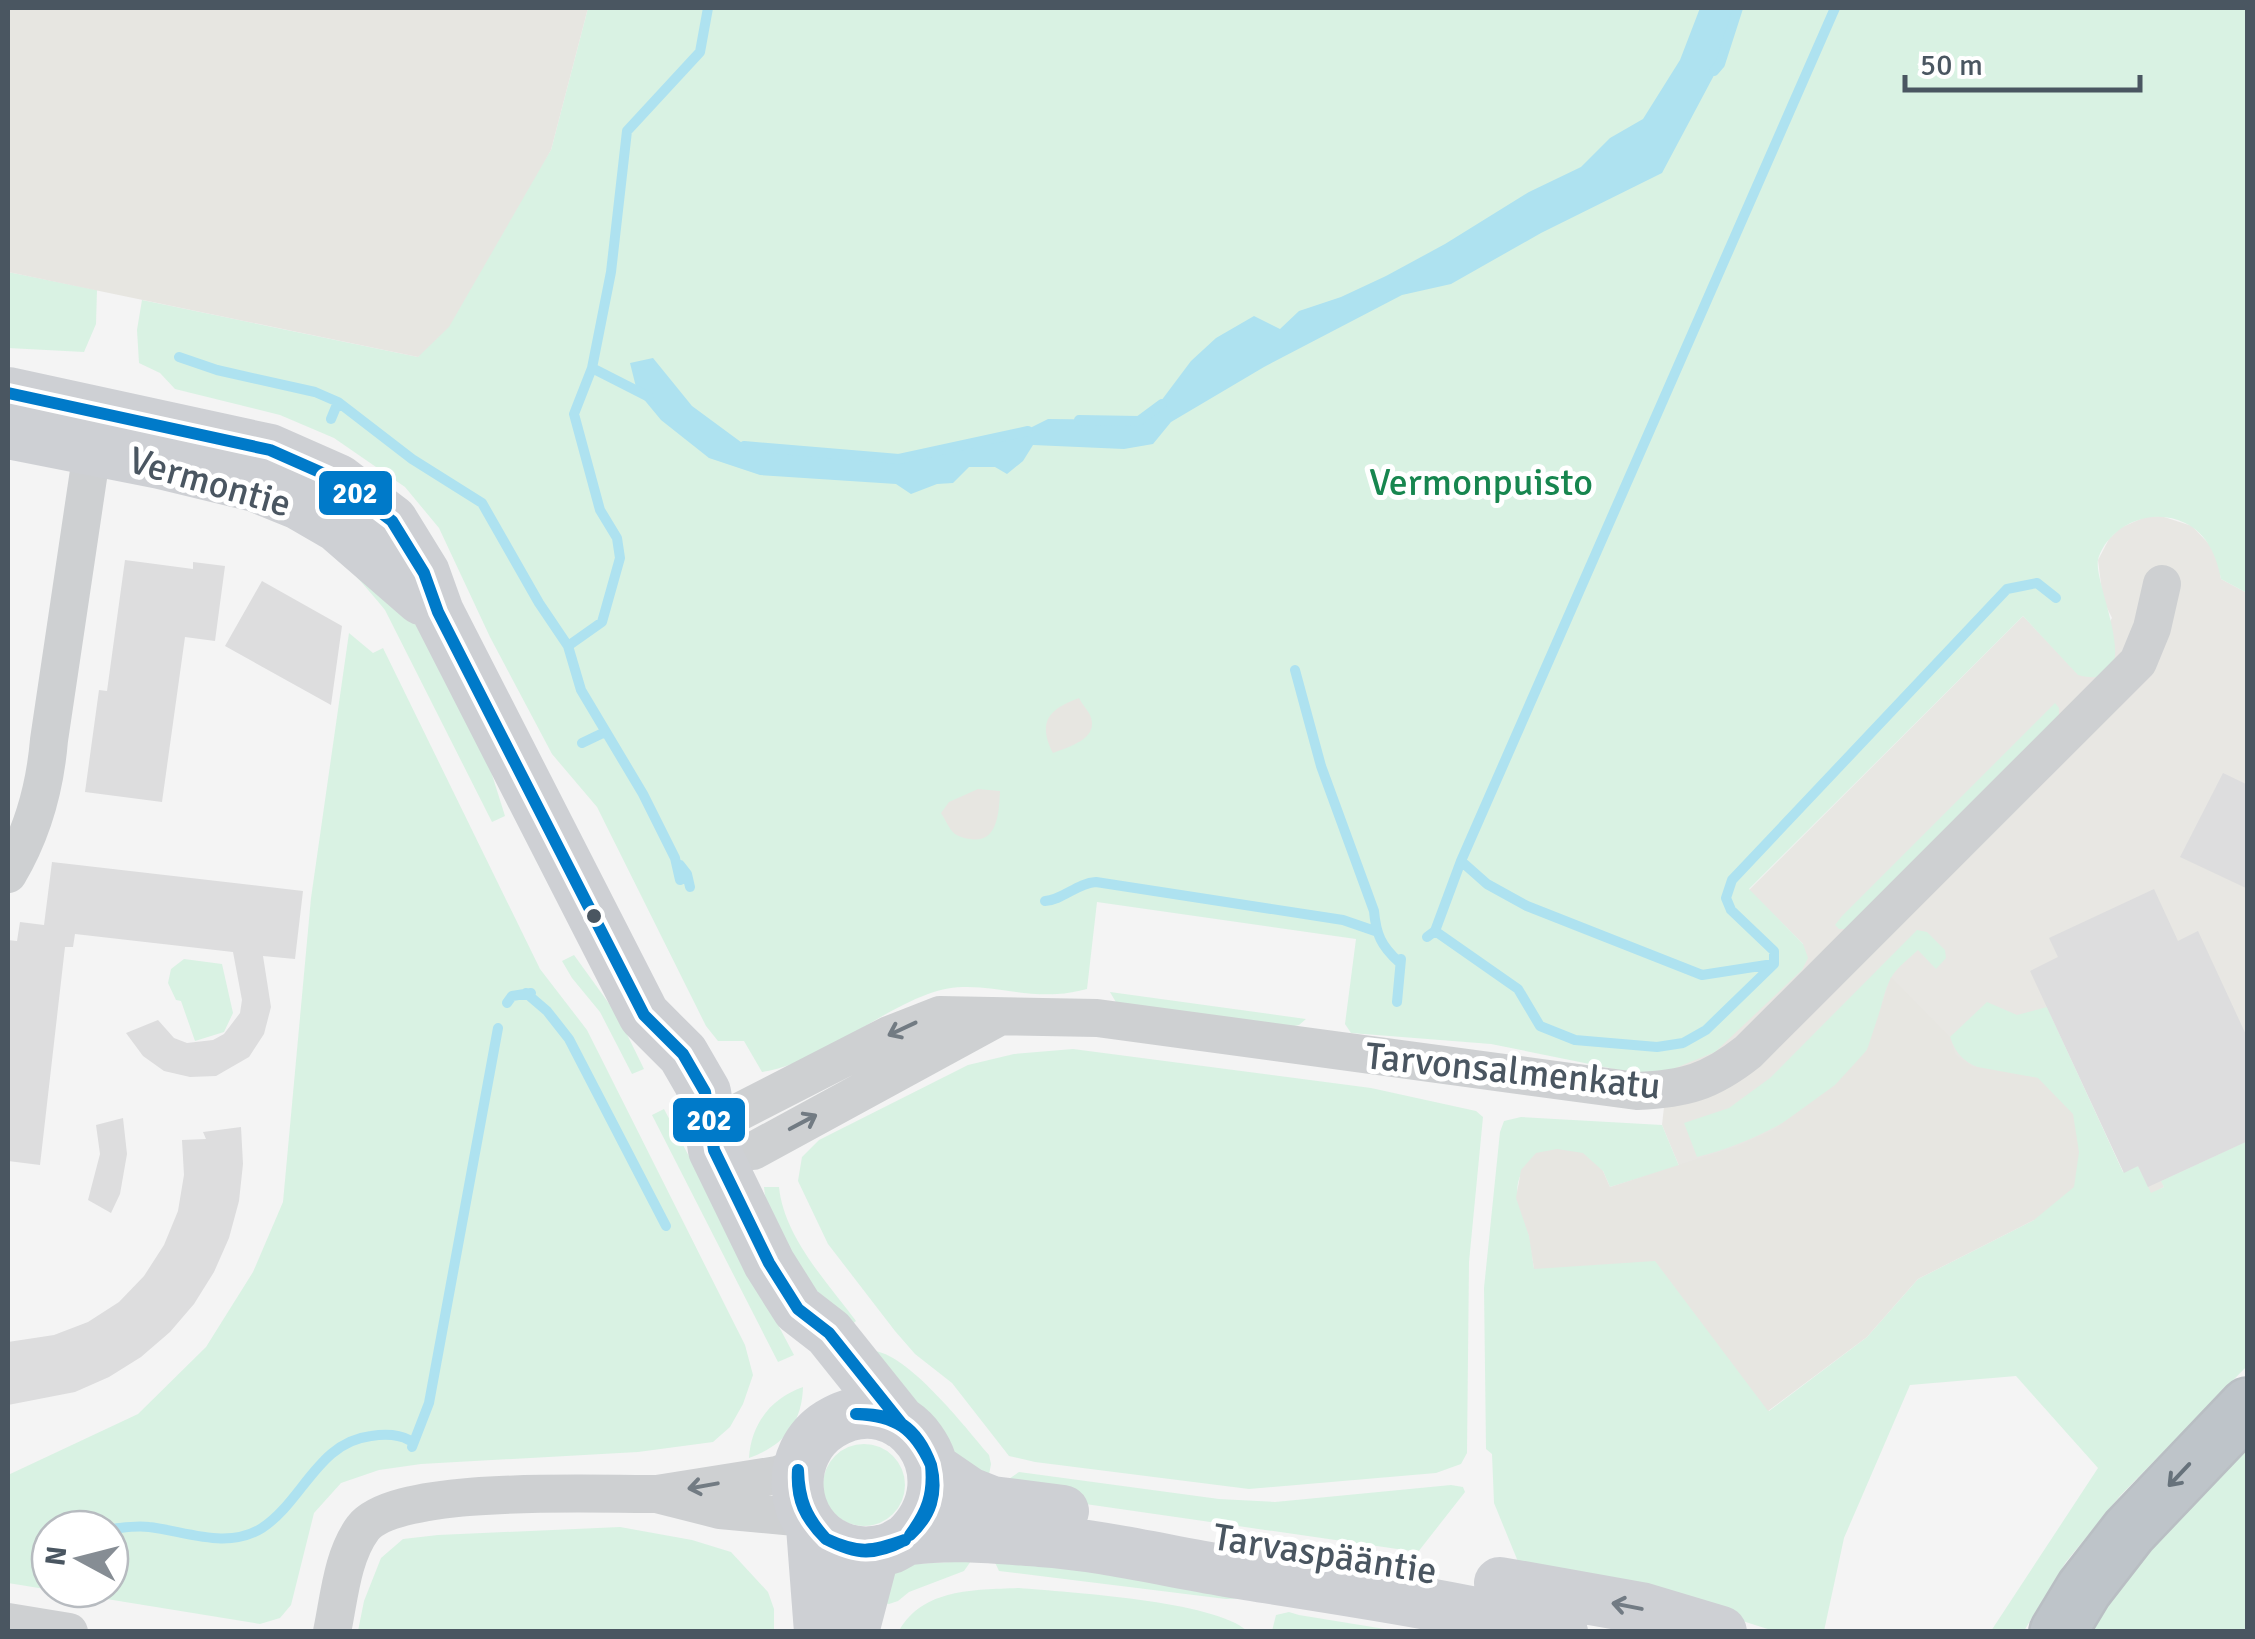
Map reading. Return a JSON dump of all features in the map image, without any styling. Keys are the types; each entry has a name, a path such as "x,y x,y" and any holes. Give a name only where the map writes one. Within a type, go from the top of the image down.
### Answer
{"highway":[{"path":"2058,1632 2084,1589 2129,1530 2248,1406"}],"main road":[{"name":"Vermontie","path":"8,393 95,431 299,504 337,526 438,612 644,1015 650,1064 673,1109 714,1150 769,1263 798,1309 829,1333 901,1423"},
{"name":"Vermontie","path":"8,433 95,431"},
{"name":"Vermontie","path":"798,1309 805,1345 822,1386 829,1425"},
{"path":"809,1523 840,1548 891,1546 922,1526 931,1508 936,1489 928,1451 901,1423 864,1414 829,1425 805,1451 796,1485 809,1523 820,1632"},
{"name":"Tarvaspääntie","path":"934,1469 992,1502 1412,1585 1537,1614 1641,1608 1722,1632"},
{"name":"Tarvaspääntie","path":"891,1546 1044,1541 1412,1585"},
{"path":"853,1632 891,1546"}],"street":[{"path":"8,874 24,847 46,780 95,431"},
{"name":"Tarvonsalmenkatu","path":"714,1150 733,1115 916,1022 940,1015 1097,1018 1637,1091 1670,1090 1702,1083 1748,1052 2138,662 2152,628 2162,584"},
{"path":"332,1632 354,1544 364,1527 382,1513 406,1505 487,1496 657,1494 799,1468"},
{"path":"657,1494 720,1510 809,1523"},
{"path":"8,1622 70,1632"}],"shaded area":[{"path":"2161,516 2192,526 2218,560 2221,579 2247,593 2247,1141 2162,1181 2164,1187 2151,1194 2124,1173 2047,1007 2074,1187 1679,1166 1662,1125 1668,1071 1803,944 1749,890 2023,616 2078,674 2112,618 2103,600 2098,560 2109,539 2120,528 2145,517"}],"green space":[{"name":"Vermonpuisto","path":"588,8 2247,8 2247,593 2221,579 2210,546 2185,523 2153,517 2116,532 2098,560 2114,634 2111,669 2100,677 2078,675 2023,616 1749,889 1803,944 1808,958 1802,970 1715,1052 1668,1071 1634,1073 1491,1044 1351,1033 1345,1024 1356,939 1097,902 1087,989 1040,994 976,987 944,989 907,1003 806,1059 762,1072 744,1041 718,1041 706,1026 597,807 552,754 490,637 439,528 405,487 334,438 280,415 175,389 160,373 139,363 137,330 142,300 418,357 551,150"},
{"path":"8,272 97,290 96,324 84,352 8,348"},
{"path":"274,504 413,618 478,730 505,816 492,822 385,610 339,560 288,524"},
{"path":"349,633 373,653 383,648 540,969 587,1030 745,1345 753,1375 743,1404 730,1427 713,1442 638,1452 421,1464 379,1470 341,1483 314,1513 291,1605 280,1618 260,1624 130,1603 130,1509 30,1509 30,1587 8,1583 8,1475 138,1414 206,1347 253,1272 283,1202 311,898"},
{"path":"2055,703 2059,718 1845,929 1839,929 1835,925 1842,916"},
{"path":"1917,930 1927,932 1945,950 1946,958 1936,969 1918,950 1896,971 1887,987 1871,1043 1851,1070 1812,1104 1768,1131 1697,1157 1684,1123 1729,1108 1770,1078"},
{"path":"574,955 618,1016 644,1069 632,1074 600,1012 572,978 562,961"},
{"path":"184,959 222,964 233,1013 224,1032 195,1041 181,1001 176,1000 168,983 171,969"},
{"path":"1110,992 1306,1019 1290,1027 1117,1004"},
{"path":"1987,1002 2017,1015 2047,1007 2123,1172 2138,1166 2151,1193 2164,1187 2161,1181 2247,1141 2247,1366 2120,1496 2066,1562 2024,1631 1991,1631 2098,1468 2016,1376 1910,1385 1844,1538 1824,1631 1774,1631 1676,1600 1521,1569 1494,1503 1492,1454 1486,1449 1484,1288 1504,1121 1521,1117 1662,1125 1679,1166 1610,1187 1603,1171 1536,1154 1518,1184 1534,1268 1655,1260 1769,1411 1867,1337 1918,1279 2034,1220 2038,1078 1974,1066 1956,1050 1950,1037"},
{"path":"1073,1049 1371,1088 1476,1111 1483,1117 1469,1262 1467,1453 1461,1464 1436,1473 1249,1489 1009,1456 952,1383 915,1354 895,1331 828,1244 798,1181 802,1157 819,1140 968,1065 1014,1054"},
{"path":"664,1109 794,1355 778,1362 652,1115"},
{"path":"764,1187 779,1187 789,1224 820,1275 856,1321 850,1326 795,1263 774,1225"},
{"path":"872,1351 901,1363 966,1427 989,1455 987,1486 982,1486"},
{"path":"803,1387 799,1412 788,1432 772,1447 749,1458 754,1434 765,1414 781,1398"},
{"path":"2247,1430 2247,1631 2078,1632"},
{"path":"856,1444 872,1444 898,1462 905,1485 902,1501 893,1514 872,1526 856,1526 830,1508 823,1493 823,1477 841,1451"},
{"path":"1019,1472 1219,1499 1275,1502 1451,1485 1463,1487 1465,1492 1418,1552 1003,1492 1006,1481"},
{"path":"620,1527 692,1540 731,1552 768,1592 774,1609 774,1631 358,1631 364,1601 381,1558 403,1539"},
{"path":"992,1556 1279,1597 1226,1599 999,1571"},
{"path":"971,1561 964,1571 909,1592 898,1601 870,1601 894,1565"},
{"path":"1019,1588 1174,1605 1205,1612 1247,1631 899,1631 909,1617 936,1599 968,1591"},
{"path":"1289,1612 1397,1631 1272,1631 1276,1615"}],"sand":[{"path":"8,8 588,8 551,150 449,327 418,357 8,272"},
{"path":"1079,698 1089,713 1091,729 1082,740 1053,753 1046,733 1049,718 1060,707"},
{"path":"978,789 1000,791 995,825 986,837 958,836 941,813 949,802"},
{"path":"1891,977 1950,1037 1956,1055 1972,1066 2038,1078 2073,1114 2079,1152 2074,1187 2034,1220 1918,1279 1867,1337 1768,1411 1655,1261 1534,1269 1529,1236 1516,1198 1521,1170 1536,1153 1557,1149 1583,1153 1603,1171 1610,1187 1735,1147 1773,1130 1835,1085 1867,1050"}],"water":[{"path":"1700,8 1738,8 1720,64 1662,173 1541,233 1451,284 1402,295 1264,367 1171,422 1153,444 1124,449 1033,445 1023,461 1007,474 995,467 969,467 953,483 937,484 911,494 896,484 760,475 709,458 661,420 637,391 630,363 653,358 692,406 749,448 899,459 1020,433 1048,419 1139,420 1155,409 1191,361 1216,338 1254,316 1280,329 1299,311 1386,276 1529,192 1581,167 1610,138 1643,119 1680,60"}],"building":[{"path":"125,560 193,569 193,562 225,566 215,641 185,637 162,802 85,792 99,690 107,691"},
{"path":"262,581 342,626 331,705 225,646"},
{"path":"2223,773 2248,785 2248,889 2180,857"},
{"path":"52,862 303,891 295,959 263,956 271,1007 264,1034 249,1057 216,1076 190,1077 164,1071 143,1056 126,1033 158,1020 174,1038 187,1043 213,1040 224,1034 240,1013 242,1000 233,952 75,934 73,947 65,947 40,1165 8,1161 8,940 17,941 20,922 44,925"},
{"path":"2154,889 2178,941 2198,931 2248,1039 2248,1141 2148,1187 2138,1166 2124,1173 2030,971 2058,957 2049,938"},
{"path":"123,1118 127,1154 120,1194 111,1213 88,1200 100,1154 96,1125"},
{"path":"241,1127 239,1201 229,1238 194,1304 141,1357 109,1377 75,1392 8,1405 8,1342 54,1335 88,1322 119,1302 144,1276 164,1245 178,1211 184,1175 182,1140 206,1139 203,1132"}],"waterway":[{"path":"568,646 602,622 620,558 617,538 600,510 574,414 592,368 611,272 627,131 700,52 708,8"},
{"path":"1714,71 1720,64 1738,8"},
{"path":"1427,937 1435,931 1461,861 1835,8"},
{"path":"179,357 217,370 315,392 338,402 412,459 482,503 568,646 581,690 643,794 675,858 680,880"},
{"path":"592,368 649,397"},
{"path":"331,419 338,402"},
{"path":"1079,420 1139,421 1162,404"},
{"path":"744,446 899,459 1028,431"},
{"path":"1435,931 1518,989 1540,1026 1575,1040 1657,1047 1683,1043 1706,1030 1774,964 1774,951 1731,910 1726,898 1732,880 2007,589 2037,583 2056,598"},
{"path":"1295,670 1321,766 1374,911 1378,933 1399,962"},
{"path":"582,743 605,732"},
{"path":"1461,861 1487,884 1527,906 1702,975 1773,964"},
{"path":"680,865 690,887"},
{"path":"1045,901 1096,882 1343,920 1375,931"},
{"path":"1397,1002 1401,959"},
{"path":"526,993 547,1011 569,1039 666,1226"},
{"path":"507,1003 512,996 531,993"},
{"path":"412,1447 429,1403 498,1028"},
{"path":"130,1527 220,1538 249,1534 276,1517 337,1449 376,1435 409,1440"}],"transit line":[{"name":"202","path":"8,393 270,450 338,480 392,521 424,573 438,612 644,1015 683,1054 705,1092 714,1150 769,1263 798,1309 829,1333 901,1423"},
{"name":"202","path":"856,1414 902,1426 918,1442 931,1465"},
{"name":"202","path":"856,1414 883,1416 903,1425 919,1441 931,1465"},
{"name":"202","path":"910,1535 928,1503 931,1465"},
{"name":"202","path":"910,1535 931,1503 931,1465"},
{"name":"202","path":"798,1470 805,1508 826,1539"},
{"name":"202","path":"798,1470 803,1508 826,1539"},
{"name":"202","path":"826,1539 865,1550 905,1540"},
{"name":"202","path":"826,1539 866,1551 905,1540"}]}
